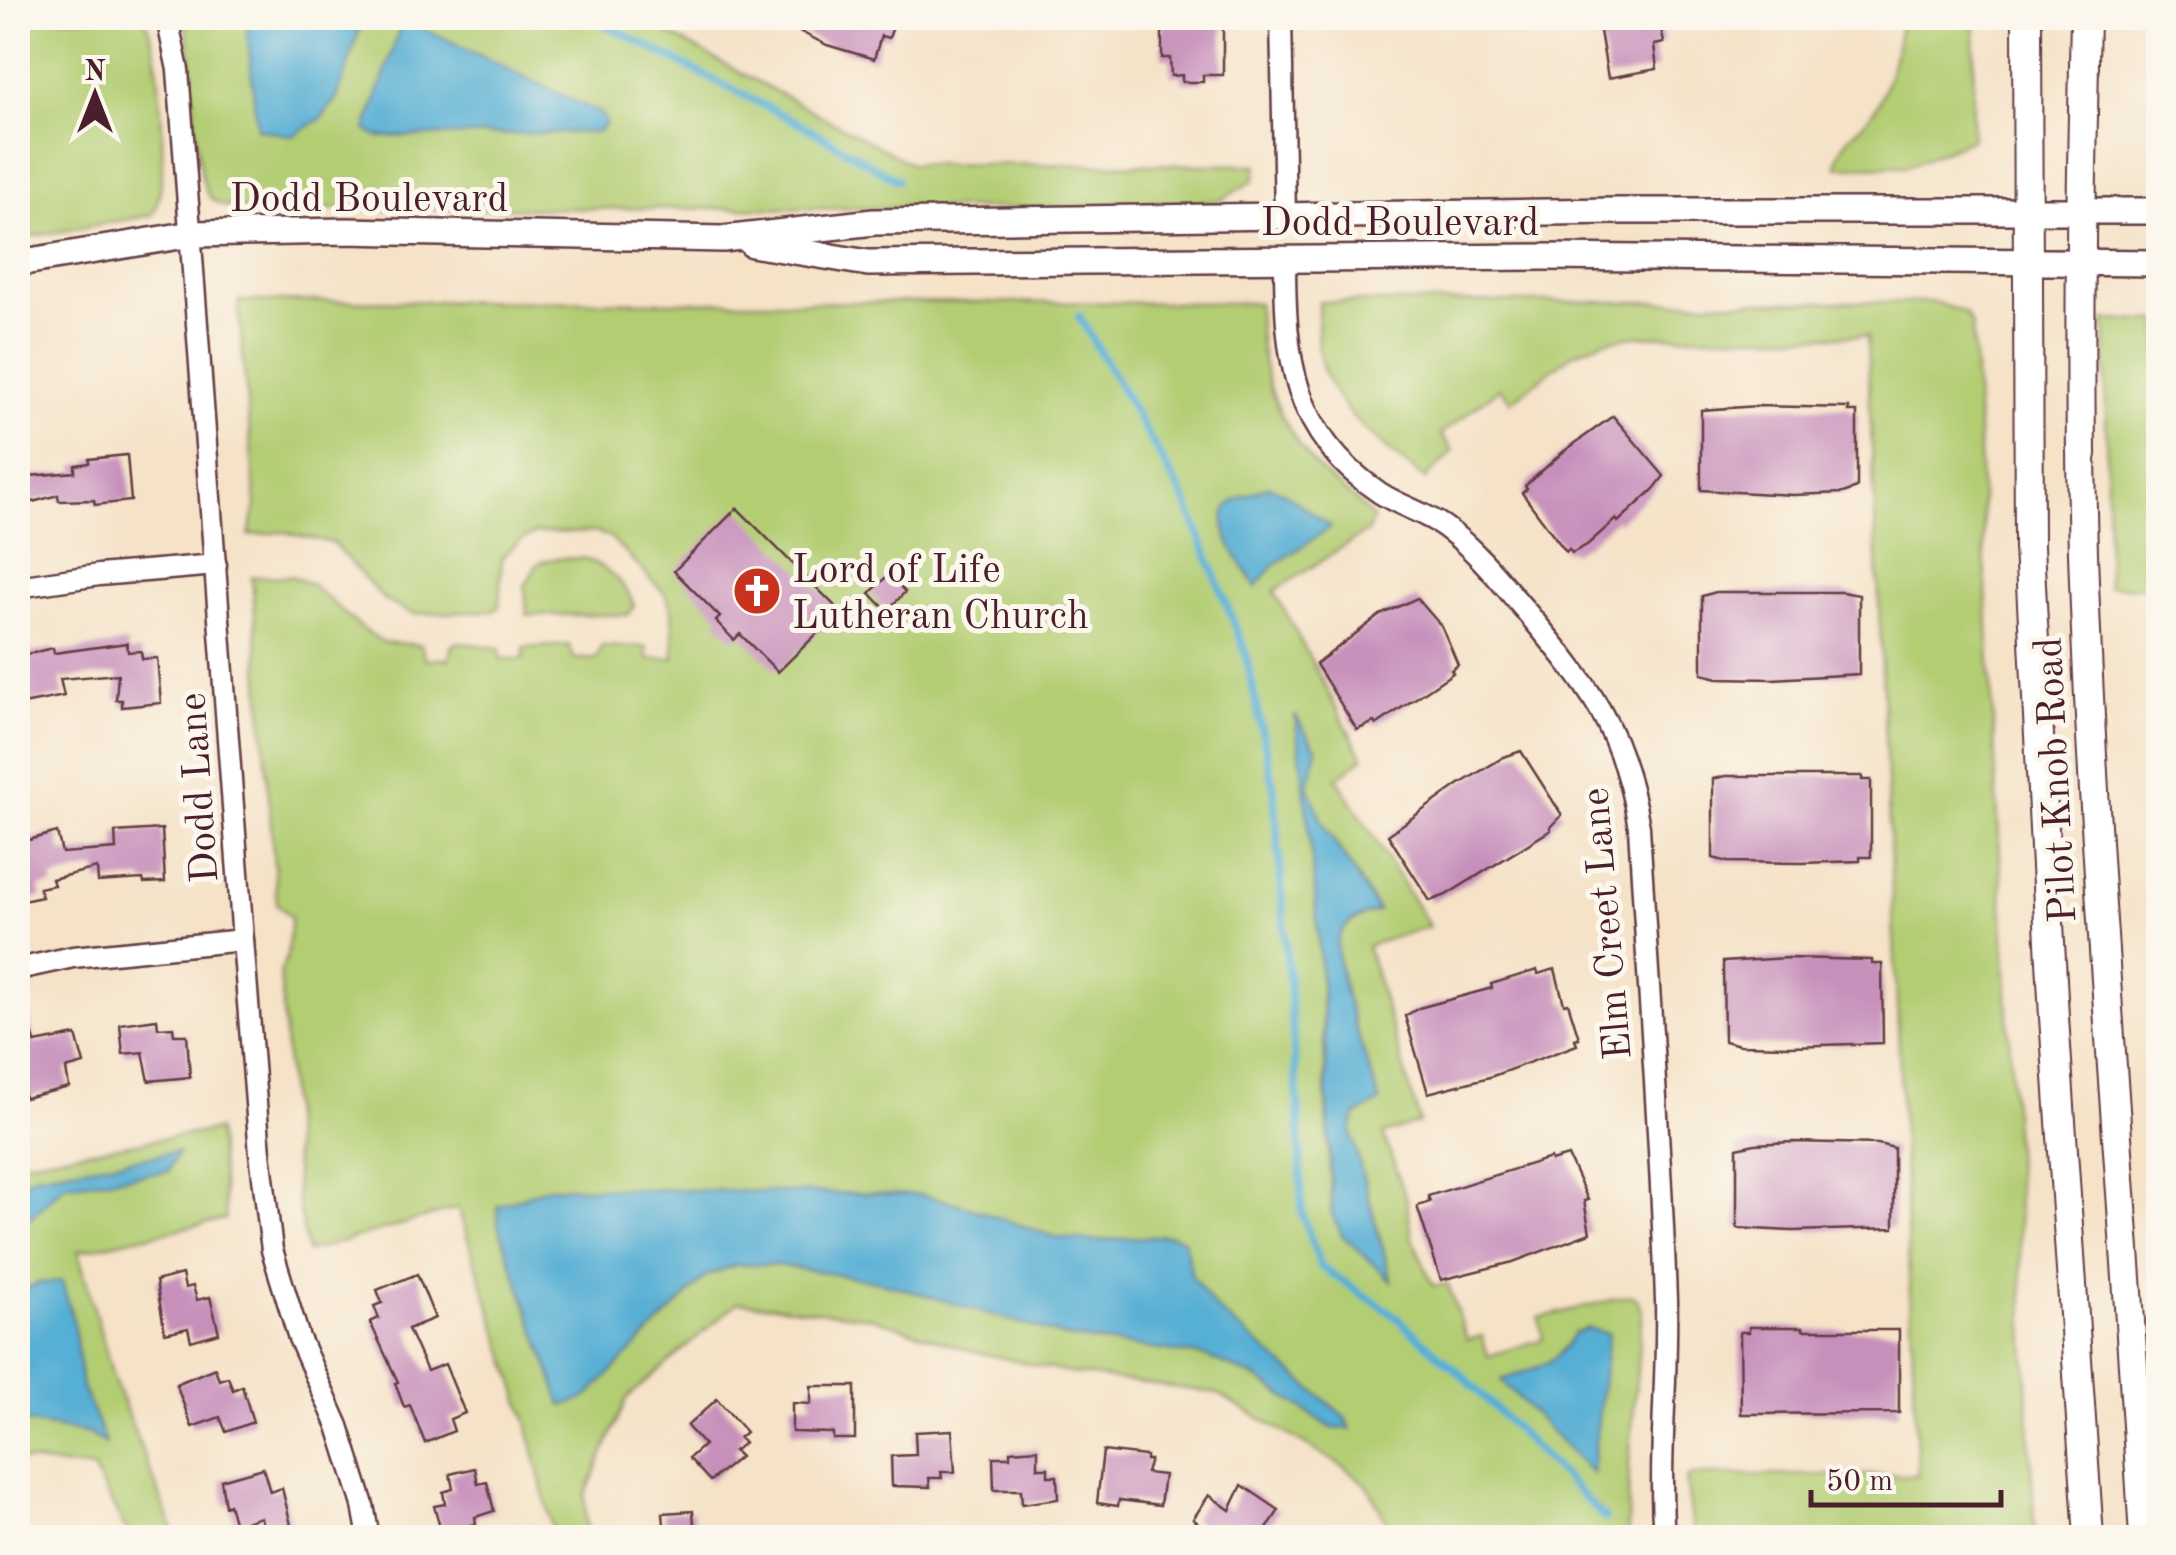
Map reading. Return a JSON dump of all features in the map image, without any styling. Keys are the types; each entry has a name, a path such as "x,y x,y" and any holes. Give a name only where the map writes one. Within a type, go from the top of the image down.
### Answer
{"main road":[{"name":"Pilot Knob Road","path":"2027,18 2029,547 2038,759 2089,1538"},
{"name":"Pilot Knob Road","path":"2085,18 2081,210 2083,550 2106,1011 2144,1538"}],"street":[{"name":"Dodd Lane","path":"167,18 178,70 192,234 242,940 272,1250 299,1338 338,1426 363,1505 369,1538"},
{"path":"1281,18 1286,216"},
{"name":"Dodd Boulevard","path":"18,264 192,234 346,231 723,239 874,222 1635,211 2158,210"},
{"name":"Dodd Boulevard","path":"723,239 868,263 1564,257 2158,263"},
{"name":"Elm Creet Lane","path":"1286,259 1285,322 1290,365 1305,410 1335,453 1378,492 1444,526 1480,557 1586,684 1610,725 1632,783 1639,828 1664,1230 1664,1538"},
{"path":"18,587 216,565"},
{"path":"18,968 74,957 242,940"}],"green space":[{"path":"18,18 145,18 156,56 162,138 161,184 152,215 18,239"},
{"path":"184,18 639,18 911,164 1257,165 1254,180 1219,201 1045,208 245,209 216,202 204,184"},
{"path":"1900,18 1975,18 1972,139 1907,166 1837,167 1842,147 1879,102 1893,61"},
{"path":"238,301 1258,303 1265,370 1289,429 1316,466 1373,519 1368,531 1274,591 1363,758 1337,778 1429,926 1367,946 1420,1123 1383,1134 1406,1198 1412,1237 1433,1286 1448,1284 1467,1340 1482,1336 1488,1356 1543,1339 1539,1318 1631,1295 1638,1300 1642,1310 1629,1464 1628,1537 1394,1537 1368,1486 1344,1467 1216,1393 1069,1373 972,1351 871,1317 738,1302 627,1398 585,1496 587,1537 554,1537 528,1425 458,1208 307,1252 297,1197 280,973 287,956 291,917 277,904 252,577 291,576 311,584 383,642 421,645 425,659 449,659 451,647 457,642 499,648 501,659 524,659 524,648 569,645 574,659 596,659 602,646 647,647 647,659 674,658 672,611 665,594 610,537 596,532 536,533 520,541 502,557 499,606 494,611 413,614 384,600 333,543 284,532 249,535 256,506","holes":["1296,719 1317,750 1307,784 1322,822 1378,910 1347,925 1338,948 1345,990 1380,1101 1355,1116 1351,1132 1391,1278 1332,1214 1319,946 1309,814","549,1187 921,1195 1058,1238 1096,1241 1170,1235 1184,1240 1192,1276 1215,1309 1344,1416 1350,1429 1332,1428 1257,1378 1205,1356 1066,1337 881,1281 777,1265 735,1265 706,1276 498,1206","1573,1334 1592,1472 1502,1380 1544,1365 1567,1345"]},
{"path":"1319,302 1934,302 1965,313 1972,325 2035,1537 1694,1537 1686,1478 1693,1475 1918,1475 1867,336 1635,336 1603,341 1572,354 1511,401 1500,388 1441,434 1453,451 1425,479 1359,423 1333,390 1318,349"},
{"path":"2105,320 2158,321 2158,587 2108,586"},
{"path":"582,558 606,570 620,583 634,606 628,615 527,615 525,586 538,563"},
{"path":"217,1130 226,1219 78,1251 113,1377 176,1537 130,1537 93,1469 18,1460 18,1421 87,1433 105,1442 82,1387 68,1306 39,1283 18,1292 18,1230 64,1185 168,1171 178,1153 36,1175 18,1184 18,1162"}],"water":[{"path":"246,18 363,18 338,96 322,118 293,136 257,129"},
{"path":"403,18 601,114 606,124 598,132 379,137 366,130"},
{"path":"1269,486 1331,527 1274,565 1256,587 1230,544 1224,520 1233,502"},
{"path":"1295,715 1317,750 1308,785 1322,822 1378,911 1347,925 1338,948 1345,990 1380,1102 1355,1116 1351,1132 1391,1281 1342,1235 1332,1214 1320,964"},
{"path":"178,1152 168,1171 64,1185 18,1230 18,1184 36,1175"},
{"path":"549,1187 921,1195 1058,1238 1096,1241 1170,1235 1184,1240 1192,1276 1215,1308 1344,1416 1351,1429 1332,1428 1257,1378 1205,1356 1066,1337 881,1282 777,1265 735,1265 706,1276 586,1398 562,1406 498,1225 498,1206"},
{"path":"62,1281 74,1324 82,1387 106,1444 87,1433 18,1421 18,1292 39,1283"},
{"path":"1588,1328 1608,1334 1592,1473 1501,1380 1552,1359 1573,1334"}],"building":[{"path":"773,18 896,18 889,38 881,36 874,59 827,45"},
{"path":"1659,18 1664,43 1654,45 1657,69 1608,78 1600,31 1622,27 1621,21"},
{"path":"1162,23 1223,23 1223,75 1203,75 1203,82 1182,82 1182,75 1171,76 1170,58 1162,58"},
{"path":"1758,406 1849,408 1849,412 1857,412 1857,488 1843,493 1793,495 1701,490 1701,410"},
{"path":"1613,416 1664,476 1618,522 1616,519 1587,545 1566,552 1522,493 1563,452"},
{"path":"127,455 131,501 95,505 94,500 59,501 58,495 18,506 18,477 75,472 75,465 89,463 89,459"},
{"name":"Lord of Life Lutheran Church","path":"737,508 840,611 778,672 740,634 734,640 716,621 720,617 674,571"},
{"path":"889,574 905,592 887,611 870,593"},
{"path":"1716,592 1859,595 1859,674 1772,679 1702,674 1702,596"},
{"path":"1417,598 1442,627 1458,665 1451,670 1453,673 1376,725 1374,722 1357,730 1316,664 1380,615"},
{"path":"127,643 128,652 141,651 142,659 157,658 161,703 122,707 122,700 116,700 118,674 60,679 64,696 18,705 18,656 53,648 54,653"},
{"path":"1521,751 1562,815 1551,830 1430,901 1388,835 1458,785"},
{"path":"1862,776 1862,780 1871,780 1871,857 1860,857 1860,861 1802,863 1728,862 1713,858 1713,779"},
{"path":"162,829 165,882 98,882 97,868 52,879 54,885 39,888 42,897 18,902 18,843 57,832 62,853 116,849 115,832"},
{"path":"1788,958 1872,960 1872,964 1882,964 1883,1043 1790,1046 1724,1041 1723,962"},
{"path":"1555,969 1579,1038 1575,1039 1577,1045 1490,1077 1428,1093 1405,1016 1419,1008 1492,988 1491,984 1537,970 1538,974"},
{"path":"25,1002 35,1043 76,1035 84,1064 66,1069 69,1087 25,1098 18,1070 18,1003"},
{"path":"157,1019 158,1028 173,1027 174,1035 187,1035 190,1077 149,1081 143,1052 123,1054 120,1024"},
{"path":"1793,1142 1878,1144 1894,1148 1894,1228 1737,1228 1737,1148"},
{"path":"1568,1156 1588,1200 1584,1201 1590,1233 1513,1262 1441,1280 1417,1206 1430,1202 1428,1196 1550,1158 1551,1161"},
{"path":"182,1274 185,1288 193,1286 197,1300 210,1297 219,1333 191,1341 188,1328 165,1333 156,1281"},
{"path":"417,1274 435,1318 408,1329 427,1371 445,1364 465,1413 450,1419 454,1431 425,1443 410,1405 404,1407 395,1383 398,1382 370,1322 379,1318 374,1306 382,1303 377,1290"},
{"path":"1749,1327 1899,1330 1899,1413 1741,1414 1740,1332 1749,1332"},
{"path":"215,1368 219,1380 228,1377 233,1390 242,1386 253,1422 226,1432 220,1417 192,1427 176,1384"},
{"path":"811,1386 855,1386 855,1439 833,1439 833,1433 792,1432 792,1403 811,1404"},
{"path":"717,1399 746,1432 739,1438 744,1443 734,1451 740,1457 710,1481 689,1458 704,1445 687,1426"},
{"path":"952,1430 955,1472 941,1472 942,1478 929,1478 930,1487 892,1486 891,1456 916,1455 915,1432"},
{"path":"1038,1449 1038,1468 1048,1468 1048,1476 1057,1476 1058,1499 1022,1504 1021,1490 994,1490 993,1457"},
{"path":"1103,1451 1146,1456 1150,1460 1146,1473 1164,1475 1160,1505 1119,1500 1118,1506 1097,1503"},
{"path":"263,1468 270,1492 282,1488 291,1525 264,1532 261,1517 235,1525 229,1504 225,1506 221,1480"},
{"path":"475,1468 478,1484 487,1482 494,1511 475,1517 476,1524 468,1526 470,1535 443,1538 434,1506 445,1504 443,1492 453,1489 450,1474"},
{"path":"1242,1485 1279,1510 1261,1538 1217,1538 1193,1519 1209,1495 1230,1510"},
{"path":"693,1511 695,1538 665,1538 663,1513"}],"waterway":[{"path":"592,18 806,127 897,180"},
{"path":"1079,316 1186,501 1245,651 1274,789 1299,1116 1302,1214 1321,1267 1390,1312 1464,1377 1605,1518"}],"place":[{"name":"Lord of Life Lutheran Church","path":"757,591"}]}
